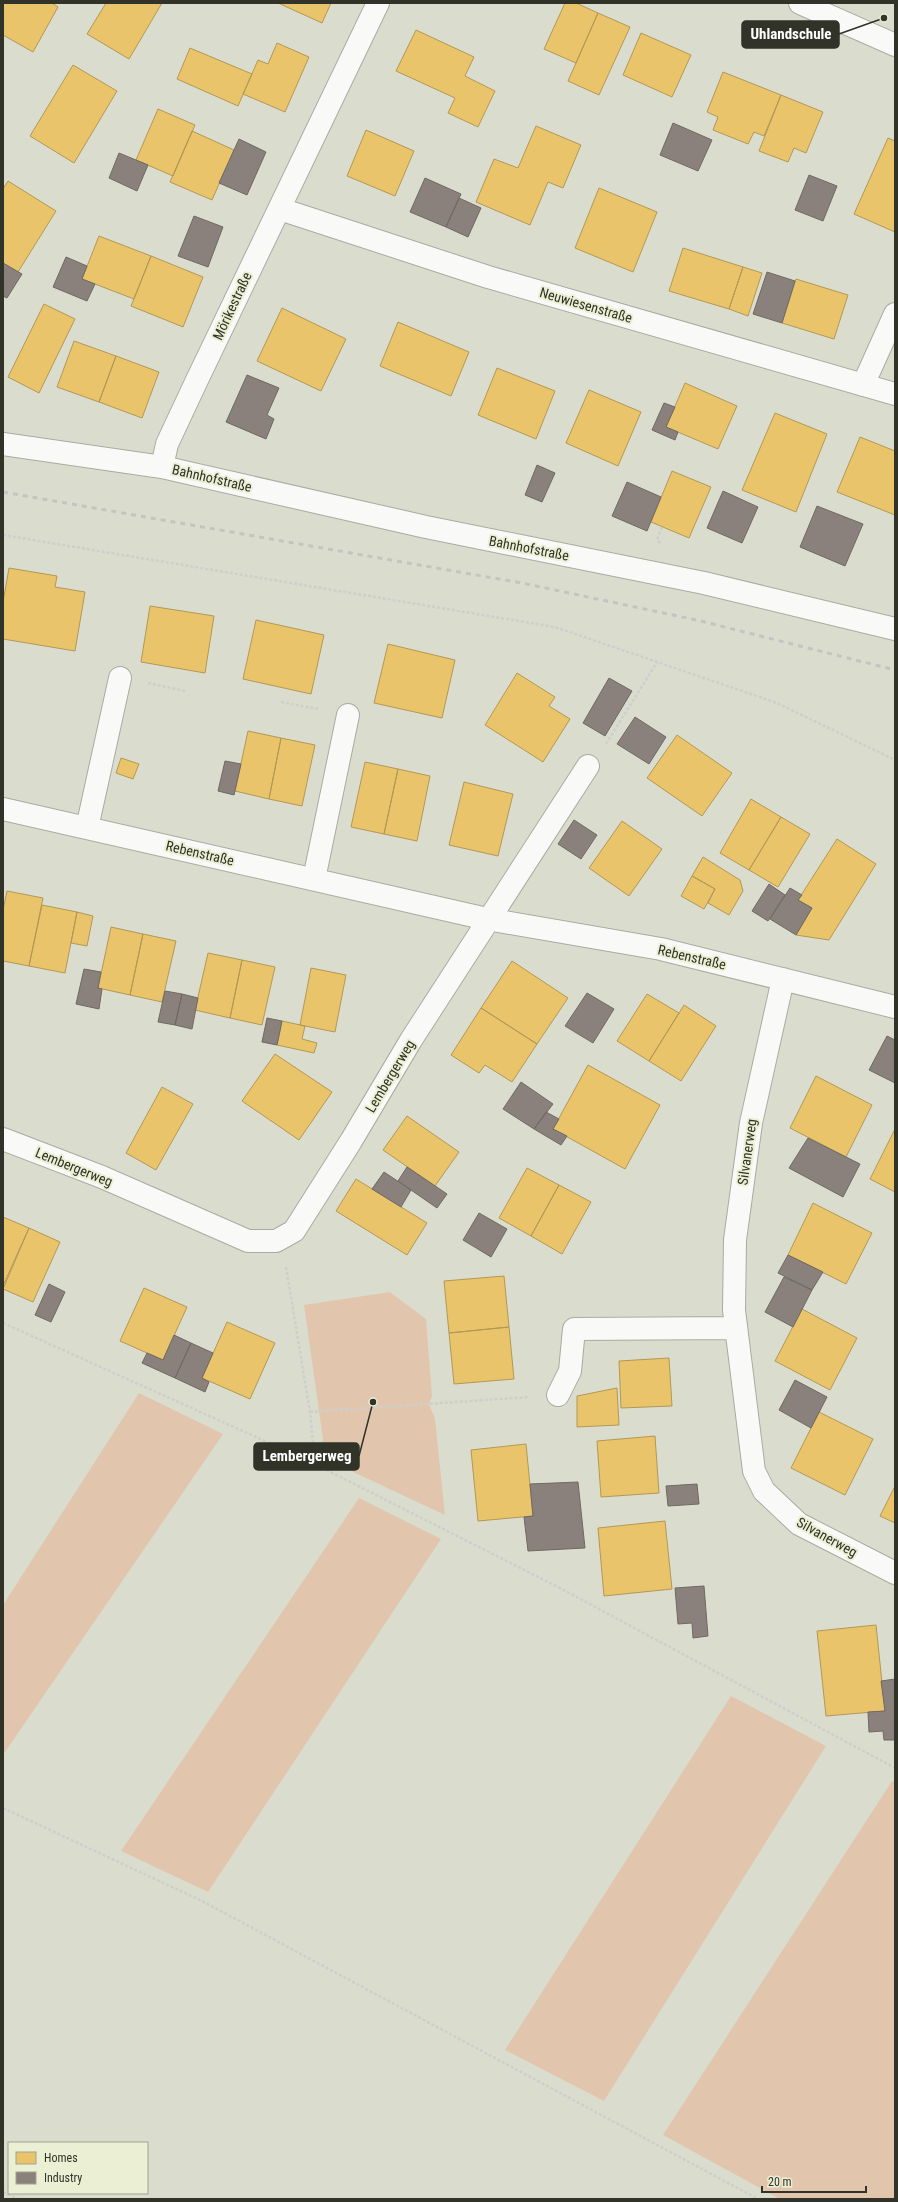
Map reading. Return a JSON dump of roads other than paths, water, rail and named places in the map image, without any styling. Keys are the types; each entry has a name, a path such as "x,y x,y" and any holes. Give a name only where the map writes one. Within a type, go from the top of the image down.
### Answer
{"street":[{"name":"Mörikestraße","path":"162,467 167,444 267,231 280,209 378,3"},
{"path":"800,3 895,45"},
{"name":"Neuwiesenstraße","path":"280,209 488,277 895,394"},
{"path":"863,385 895,314"},
{"path":"3,444 162,467"},
{"name":"Bahnhofstraße","path":"162,467 426,527 704,583 895,629"},
{"path":"87,828 120,678"},
{"path":"314,879 348,715"},
{"path":"487,919 588,766"},
{"name":"Rebenstraße","path":"3,809 487,919 661,949 895,1007"},
{"name":"Lembergerweg","path":"3,1138 102,1178 248,1241 276,1241 294,1231 487,919"},
{"name":"Silvanerweg","path":"783,979 751,1123 735,1240 736,1328 754,1471 764,1491 799,1524 895,1573"},
{"path":"558,1395 570,1371 574,1330 736,1328"}],"railway":[{"path":"3,492 522,583 701,621 895,670"}],"place":[{"name":"Uhlandschule","path":"884,18"},
{"name":"Lembergerweg","path":"373,1402"}]}
